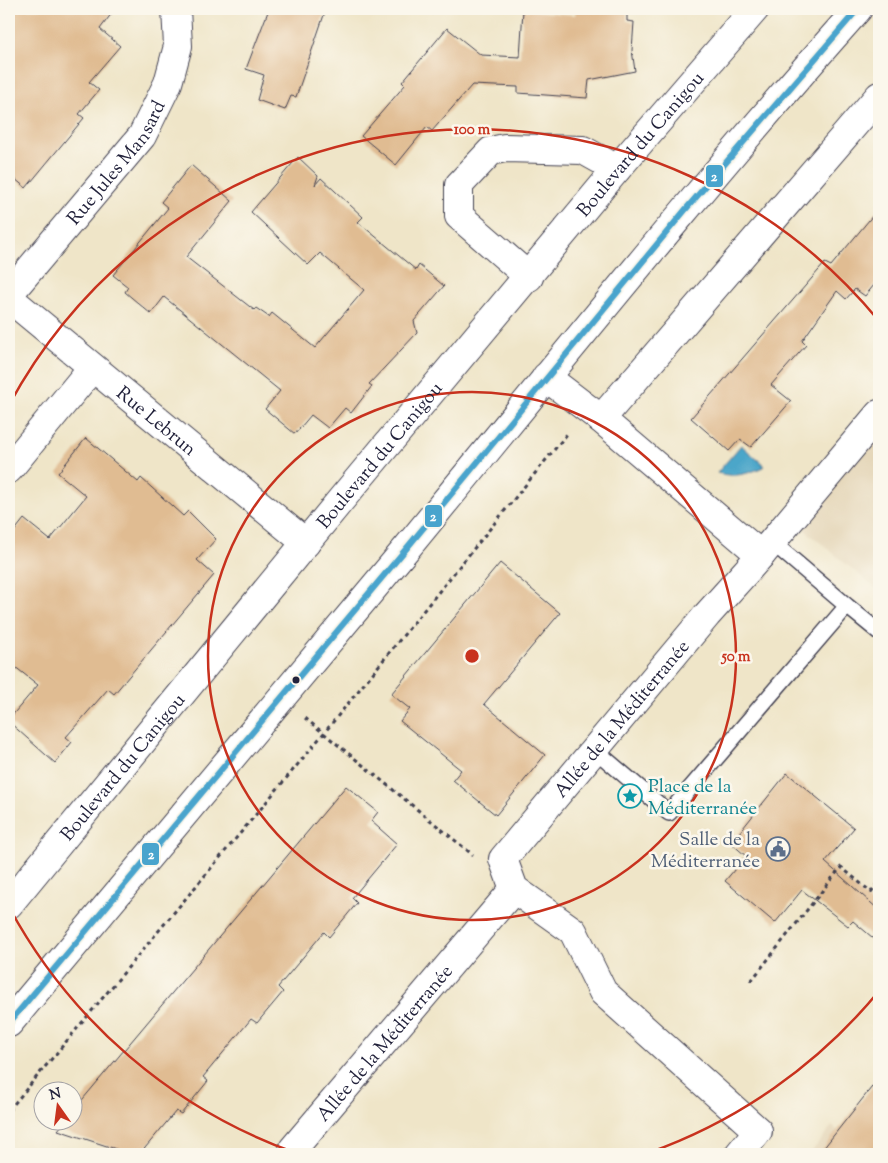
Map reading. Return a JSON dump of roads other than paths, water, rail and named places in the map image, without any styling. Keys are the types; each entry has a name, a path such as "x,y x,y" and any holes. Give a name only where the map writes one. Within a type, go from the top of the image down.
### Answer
{"street":[{"name":"Rue Jules Mansard","path":"9,296 142,136 168,83 178,46 176,9"},
{"name":"Boulevard du Canigou","path":"9,904 306,543 617,170 755,9"},
{"path":"9,1024 788,87 858,9"},
{"path":"594,414 879,96"},
{"path":"529,277 459,216 459,185 491,151 505,148 583,150 617,170"},
{"name":"Rue Lebrun","path":"9,296 92,368 306,543"},
{"path":"9,469 92,368"},
{"path":"546,377 767,548"},
{"name":"Allée de la Méditerranée","path":"293,1149 514,889 504,859 707,615 767,548 879,414"},
{"path":"514,889 573,931 603,992 758,1131 739,1154"}],"lane":[{"path":"767,548 847,606 879,632"},
{"path":"595,750 669,813 847,606"}],"water":[{"path":"741,445 765,466 742,474 717,473"}],"place":[{"name":"Place de la Méditerranée","path":"630,796"},
{"name":"Salle de la Méditerranée","path":"778,849"}]}
